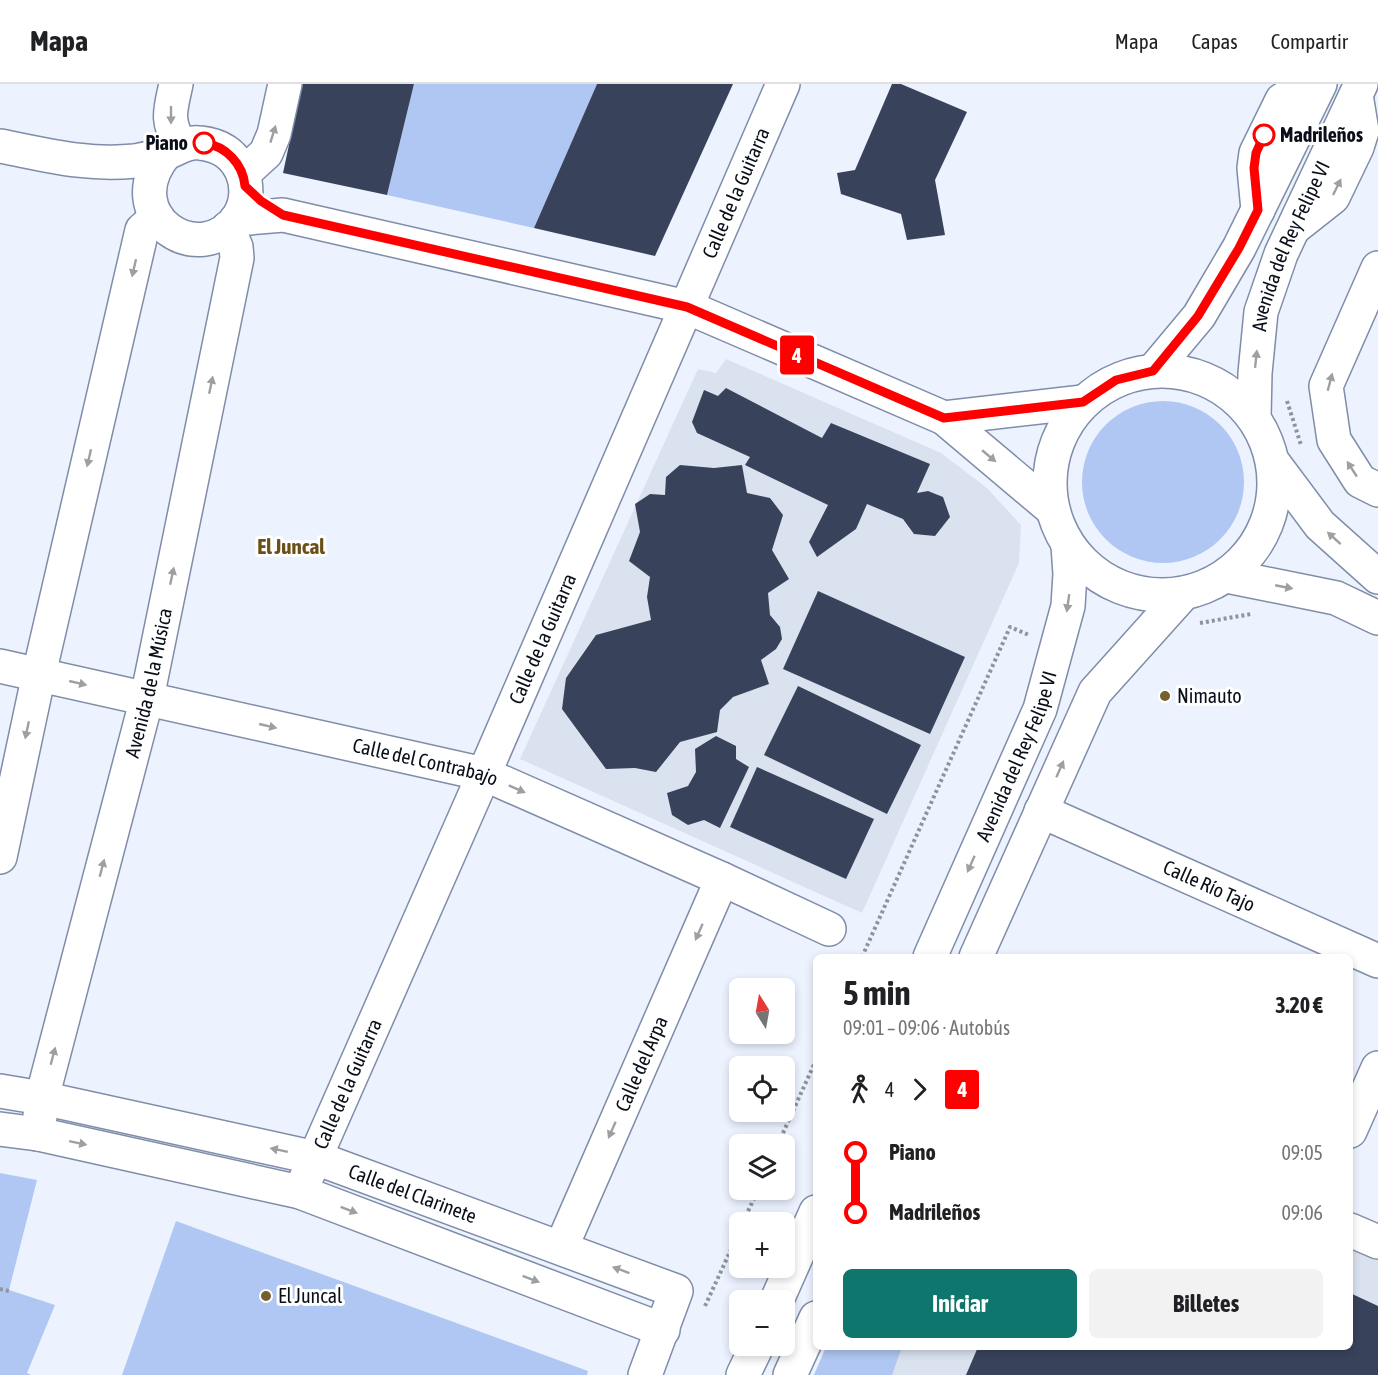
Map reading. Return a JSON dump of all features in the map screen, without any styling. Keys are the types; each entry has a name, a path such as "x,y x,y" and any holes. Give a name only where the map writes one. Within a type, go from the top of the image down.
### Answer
{"street":[{"path":"0,857 39,674 142,230 153,207 150,181 156,166 173,149 169,113 176,84"},
{"path":"244,180 266,153 274,134 285,84"},
{"name":"Calle de la Guitarra","path":"300,1191 484,774 783,84"},
{"path":"1258,210 1254,168 1256,153 1282,100 1308,84"},
{"name":"Avenida del Rey Felipe VI","path":"1153,371 1198,316 1239,248 1320,84"},
{"name":"Avenida del Rey Felipe VI","path":"1254,417 1255,373 1261,312 1281,254 1358,90"},
{"path":"0,146 81,162 132,184 153,207 163,225 176,235 191,239 207,239 222,233 243,210 246,194 238,164 227,152 212,144 196,142 138,160 81,162"},
{"path":"244,180 261,201 283,215 687,307 944,418 1052,509"},
{"path":"232,223 283,215"},
{"name":"Avenida de la Música","path":"38,1134 42,1098 147,698 237,258 232,223"},
{"path":"1378,268 1326,386 1334,440 1360,481 1378,490"},
{"path":"1288,457 1267,526 1250,554 1227,576 1206,587 1183,594 1150,595 1118,586 1090,570 1068,545 1052,509 1050,471 1060,434 1083,402 1116,380 1153,371 1191,374 1226,390 1254,417 1266,439 1288,457 1320,525 1378,577"},
{"path":"944,418 1083,402"},
{"name":"Avenida del Rey Felipe VI","path":"931,954 1040,709 1068,606 1070,574 1068,545"},
{"path":"1227,576 1336,598 1378,618"},
{"path":"977,954 1095,692 1183,594"},
{"name":"Calle del Contrabajo","path":"0,666 484,774 723,879 829,929"},
{"name":"Calle Río Tajo","path":"1041,811 1378,961"},
{"name":"Calle del Arpa","path":"561,1248 723,879"},
{"path":"1353,1127 1371,1103 1378,1068"},
{"name":"Calle del Clarinete","path":"0,1091 42,1098 316,1158 676,1291 663,1330 300,1191 38,1134 0,1129"},
{"path":"781,1290 813,1219"},
{"path":"1353,1231 1378,1242"},
{"path":"790,1375 813,1325"},
{"path":"645,1375 663,1330"},
{"path":"744,1375 753,1356"}],"path":[{"path":"1285,391 1290,413 1288,457"},
{"path":"1193,626 1212,620 1259,614"},
{"path":"863,954 1010,627 1057,646"},
{"path":"783,1134 813,1067"},
{"path":"0,1289 9,1291"}],"shaded area":[{"path":"414,84 597,84 534,228 387,195"},
{"path":"726,359 941,453 987,488 1021,525 1019,563 862,913 520,759 698,369 716,373"},
{"path":"1163,401 1194,407 1220,425 1238,451 1244,482 1238,513 1220,539 1194,557 1163,563 1132,557 1106,539 1088,513 1082,482 1088,451 1106,425 1132,407"},
{"path":"0,1173 37,1180 9,1290 55,1305 27,1373 31,1375 0,1375"},
{"name":"El Juncal","path":"176,1221 588,1371 587,1375 122,1375"},
{"path":"1353,1244 1378,1256 1378,1375 814,1375 825,1350 1353,1350"},
{"path":"825,1350 901,1350 892,1375 814,1375"}],"building":[{"path":"302,84 414,84 387,195 283,173"},
{"path":"597,84 733,84 655,256 534,228"},
{"path":"892,84 901,84 967,112 935,180 945,235 907,240 901,214 841,194 837,173 855,170"},
{"path":"726,388 822,438 831,423 930,464 917,493 928,491 943,497 950,517 935,536 914,534 903,519 867,504 856,529 817,557 809,542 828,505 745,465 750,457 697,433 692,422 704,390 718,396"},
{"path":"680,465 714,468 742,465 747,493 770,498 783,515 772,550 789,579 768,593 770,615 780,627 782,639 776,649 761,660 769,684 733,697 720,710 717,732 680,742 656,772 635,768 606,769 562,709 566,678 596,635 651,620 647,597 650,577 629,561 640,532 635,504 650,494 665,495 666,477"},
{"path":"818,591 965,657 930,734 783,669"},
{"path":"798,686 921,745 887,814 764,755"},
{"path":"716,736 736,746 736,759 749,767 720,828 704,820 688,825 672,815 667,793 688,786 696,772 695,749"},
{"path":"757,767 874,819 846,879 730,827"},
{"path":"1353,1294 1378,1306 1378,1375 966,1375 977,1350 1353,1350"}],"bus line":[{"name":"4","path":"204,143 212,144 227,152 238,164 245,178 245,186 261,201 283,215 687,307 944,418 1083,402 1116,380 1153,371 1198,316 1239,248 1258,210 1254,168 1256,153 1264,135"}],"place":[{"name":"Madrileños","path":"1264,135"},
{"name":"Piano","path":"204,143"},
{"name":"Nimauto","path":"1165,696"},
{"name":"El Juncal","path":"266,1296"}],"district":[{"name":"El Juncal","path":"291,547"}]}
